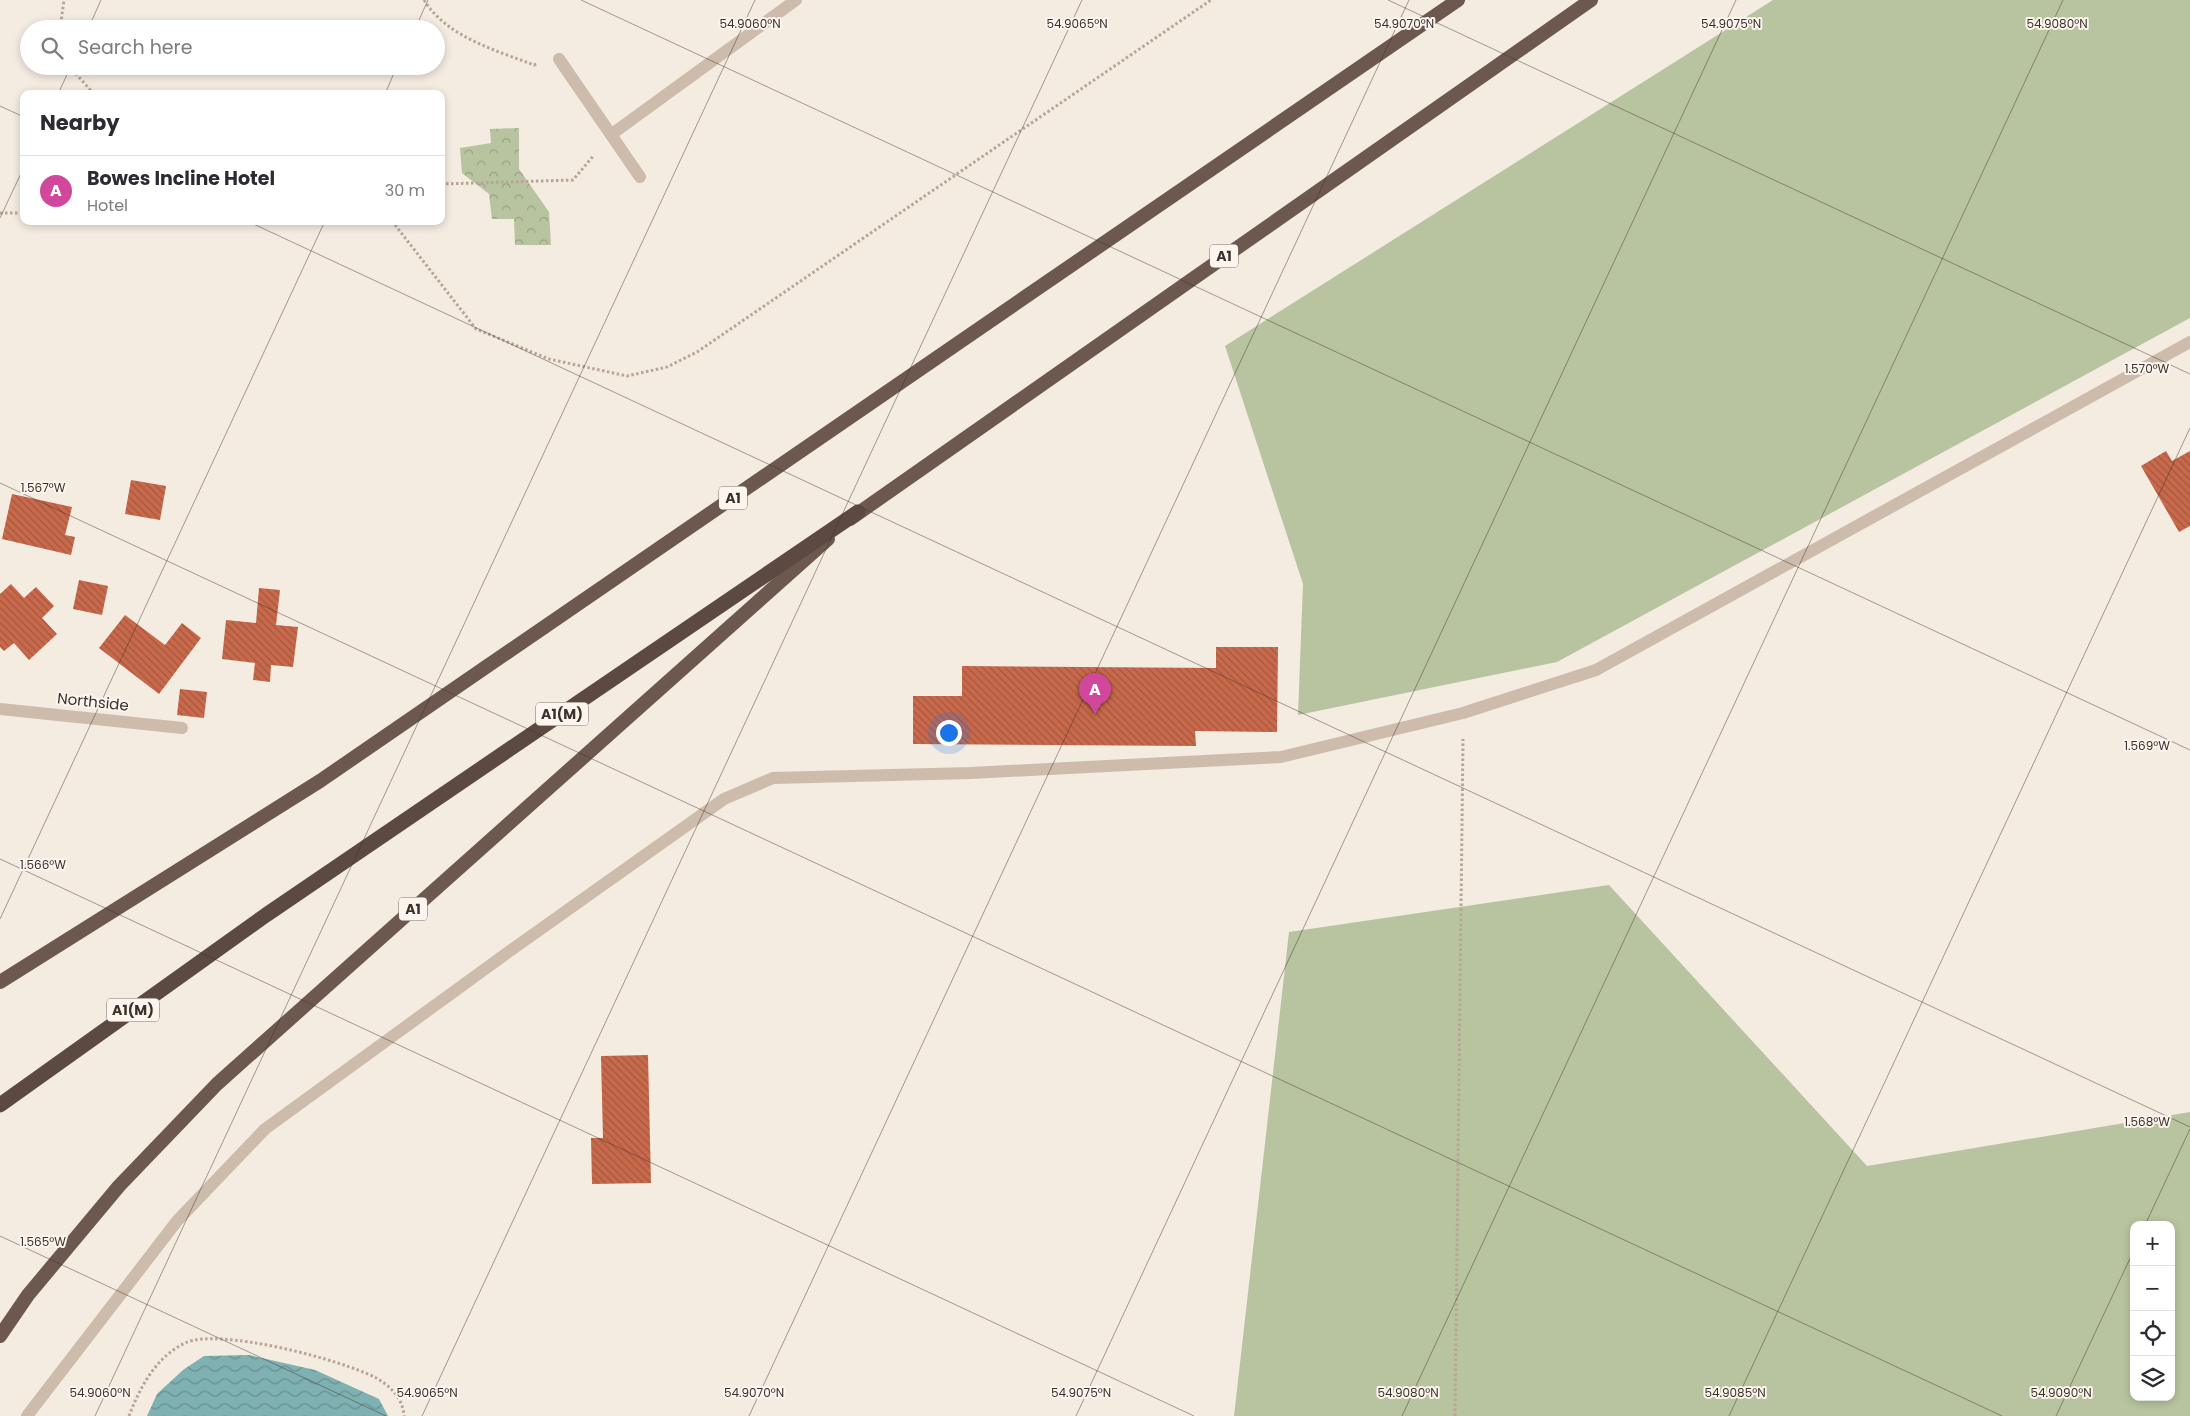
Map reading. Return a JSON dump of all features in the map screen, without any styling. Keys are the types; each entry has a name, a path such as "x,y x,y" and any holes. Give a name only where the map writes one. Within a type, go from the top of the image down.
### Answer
{"highway":[{"name":"A1","path":"0,982 320,782 1458,0"},
{"name":"A1","path":"0,1336 28,1295 119,1186 217,1084 858,512 1591,0"},
{"name":"A1(M)","path":"0,1105 266,915 858,512"}],"street":[{"path":"612,134 796,0"},
{"path":"559,59 640,177"},
{"path":"26,1416 177,1221 265,1128 724,799 773,778 971,773 1281,757 1463,713 1596,670 2190,342"},
{"name":"Northside","path":"0,709 182,728"}],"path":[{"path":"61,20 64,0"},
{"path":"424,0 434,15 442,20"},
{"path":"395,225 476,329 549,359 627,376 667,367 697,352 1211,0"},
{"path":"445,22 477,43 534,65 559,59"},
{"path":"77,75 90,90"},
{"path":"445,184 572,180 612,134"},
{"path":"0,213 20,213"},
{"path":"1455,1416 1463,713"},
{"path":"128,1416 151,1371 168,1352 187,1342 208,1340 247,1341 290,1350 347,1366 377,1379 395,1393 403,1407 404,1416"}],"green space":[{"path":"1773,0 2190,0 2190,318 1557,662 1298,715 1303,584 1225,346"},
{"path":"519,128 519,169 549,212 551,245 515,245 514,219 492,219 489,194 462,173 460,148 491,143 490,129"},
{"path":"1609,885 1867,1166 2190,1112 2190,1416 1234,1416 1289,932"}],"water":[{"path":"249,1355 315,1370 379,1399 388,1416 147,1416 157,1394 183,1370 204,1356"}],"building":[{"path":"2166,451 2172,461 2190,451 2190,526 2179,532 2141,466"},
{"path":"131,480 166,486 160,520 125,514"},
{"path":"12,494 72,507 65,535 75,537 71,555 2,539"},
{"path":"79,580 108,586 102,615 73,609"},
{"path":"11,584 24,598 36,587 54,606 42,618 57,634 29,660 14,643 4,651 0,647 0,594"},
{"path":"259,588 280,590 276,625 298,627 293,667 271,665 270,682 253,680 255,663 222,659 226,620 256,623"},
{"path":"125,615 165,645 182,623 201,638 159,694 99,648"},
{"path":"1216,647 1278,647 1277,732 1195,731 1196,746 913,744 913,696 962,696 962,666 1216,668"},
{"path":"180,689 207,692 204,718 177,715"},
{"path":"648,1055 651,1183 592,1184 591,1138 603,1138 601,1056"}],"place":[{"name":"Bowes Incline Hotel","path":"1095,714"}]}
